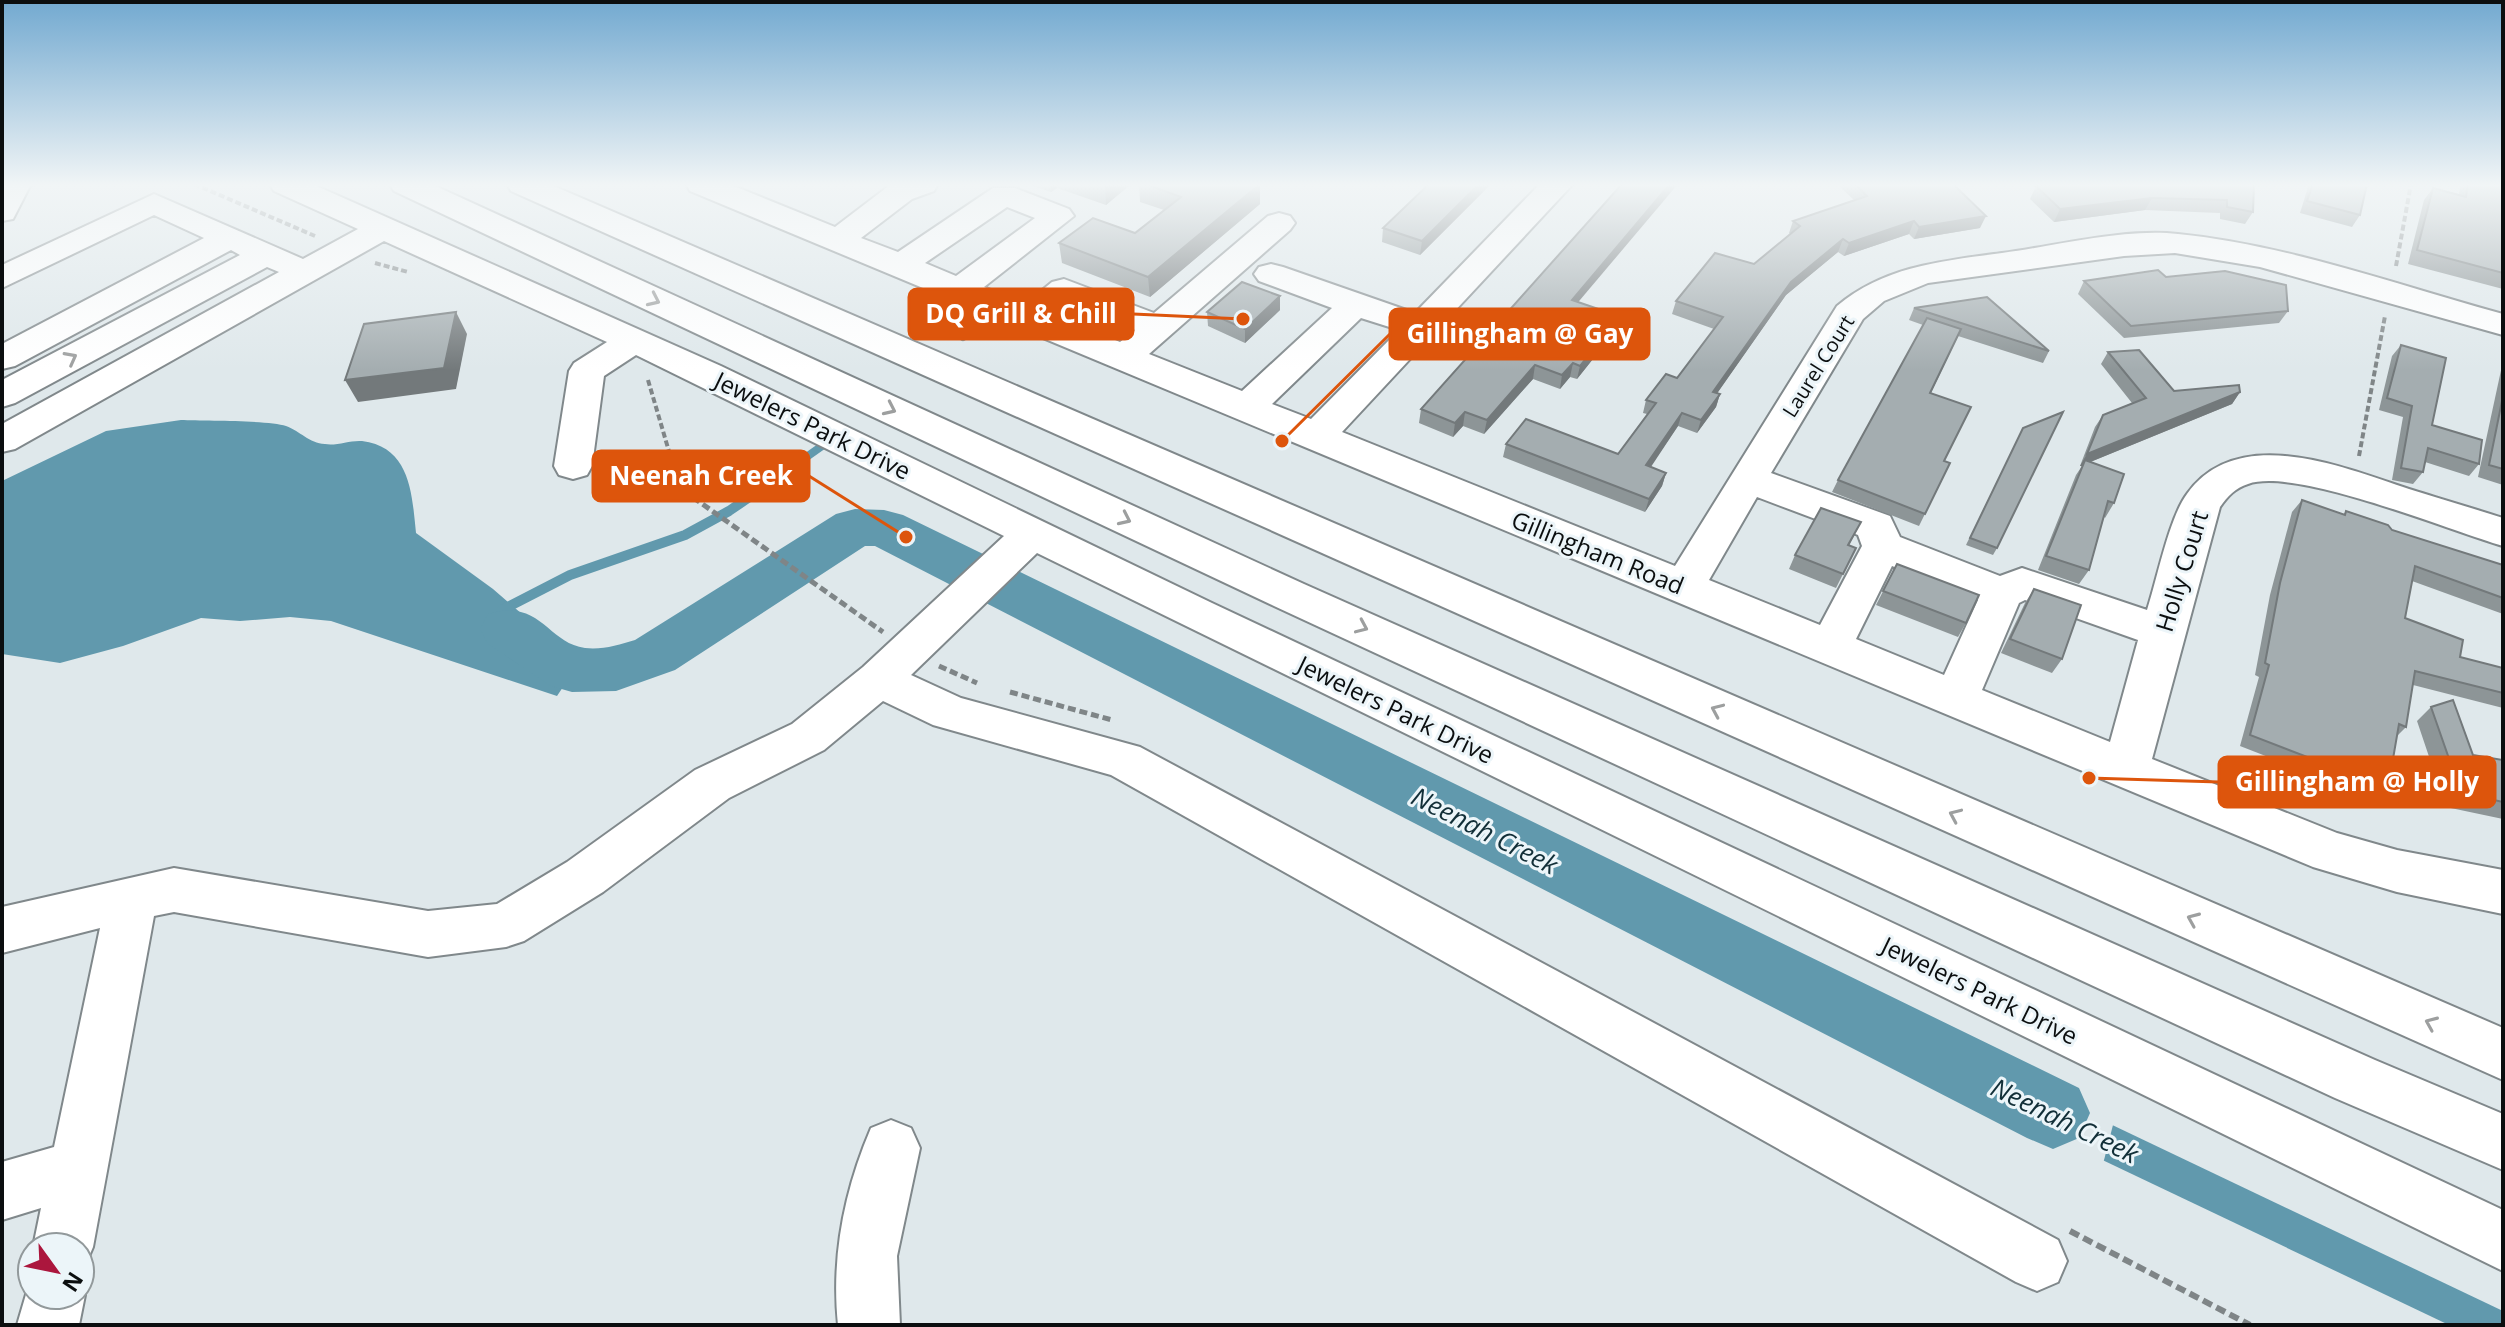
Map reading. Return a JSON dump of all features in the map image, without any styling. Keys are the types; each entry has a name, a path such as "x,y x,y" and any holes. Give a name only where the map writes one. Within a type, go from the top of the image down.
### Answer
{"main road":[{"path":"8,269 59,246"},
{"path":"2,310 132,246"},
{"path":"2,358 214,246"},
{"path":"249,246 303,271"},
{"path":"2,440 351,246"},
{"name":"Jewelers Park Drive","path":"419,246 1022,544 2503,1241"},
{"path":"538,246 1289,595 2355,1079 2503,1142"},
{"path":"663,246 2503,1054"},
{"name":"Gillingham Road","path":"853,246 2330,852 2386,868 2503,892"},
{"path":"901,265 929,246"},
{"path":"960,289 1018,246"},
{"path":"1124,357 1253,246"},
{"path":"1316,437 1499,246"},
{"name":"Laurel Court","path":"1683,587 1849,313 1887,286 1940,270 2126,246"},
{"name":"Laurel Court","path":"2201,246 2264,258 2503,325"},
{"path":"2,395 266,254"},
{"path":"1271,274 1423,326"},
{"path":"1029,317 1064,289 1159,327"},
{"path":"1246,408 1355,305"},
{"path":"573,466 587,371 623,347"},
{"name":"Holly Court","path":"2127,767 2162,632 2201,503 2208,490 2220,481 2256,469 2279,469 2354,485 2503,532"},
{"path":"1748,479 1876,526 1882,546 1830,647"},
{"path":"2,930 174,890 428,934 506,925 585,877 712,784 808,737 879,679 1022,544"},
{"path":"1882,546 2002,593"},
{"path":"1956,699 2002,593 2022,583 2162,632"},
{"path":"879,679 949,713 1124,760 2037,1261"},
{"path":"66,1231 132,898"},
{"path":"869,1325 863,1283 868,1232 891,1148"},
{"path":"2,1191 79,1168"}],"path":[{"path":"335,246 371,262 415,273"},
{"path":"2394,278 2400,246"},
{"path":"2354,485 2387,308"},
{"path":"623,347 651,385 665,428 672,475 684,491 858,615"}],"water":[{"path":"181,420 278,424 319,443 362,441 378,445 391,453 406,475 416,533 493,589 579,663 557,696 331,621 290,617 240,621 201,618 123,646 60,663 2,654 2,481 106,431"},
{"path":"1981,1078 2024,1083 2503,1311 2503,1325 2449,1325 1987,1105"}],"pier":[{"path":"2070,1100 2114,1121 2103,1164 2060,1143"}],"building":[{"path":"1067,246 1185,246 1148,277"},
{"path":"1567,246 1618,246 1572,300 1619,316 1580,366 1573,363 1562,375 1535,365 1487,420 1465,412 1455,423 1421,409"},
{"path":"1776,246 1835,246 1791,282 1713,392 1720,394 1701,420 1682,413 1646,465 1666,473 1649,499 1506,444 1526,419 1618,454 1656,403 1646,400 1666,374 1677,378 1723,317 1676,301 1715,253 1754,264"},
{"path":"2418,246 2503,246 2503,273 2417,250"},
{"path":"2158,270 2166,277 2225,271 2286,285 2288,311 2131,326 2084,281"},
{"path":"1242,282 1280,296 1245,329 1207,312"},
{"path":"1987,297 2049,351 1914,308"},
{"path":"456,312 444,368 345,380 364,324"},
{"path":"1927,318 1961,329 1930,393 1971,407 1944,461 1950,463 1925,514 1838,480"},
{"path":"2401,345 2446,358 2432,425 2482,440 2479,464 2428,448 2423,472 2401,468 2412,406 2387,398"},
{"path":"2139,350 2174,391 2239,385 2240,392 2087,454 2103,415 2146,398 2108,352"},
{"path":"2503,396 2503,469 2489,465"},
{"path":"2063,412 1997,548 1970,538 2023,428"},
{"path":"2085,460 2124,474 2114,503 2108,501 2089,570 2046,556"},
{"path":"2302,500 2345,515 2346,511 2388,525 2392,530 2503,565 2503,598 2415,566 2405,618 2463,640 2460,657 2503,668 2503,693 2415,671 2406,727 2399,724 2388,788 2250,735 2269,665 2265,663 2280,583"},
{"path":"1821,508 1861,522 1848,545 1856,548 1843,574 1795,555"},
{"path":"1897,564 1979,595 1966,623 1883,591"},
{"path":"2034,589 2081,605 2062,659 2010,639"},
{"path":"2453,700 2473,755 2503,760 2503,802 2461,793 2431,707"}],"waterway":[{"path":"963,337 983,322"},
{"path":"771,482 822,446"},
{"path":"502,610 570,575 685,535 729,511 774,480"},
{"name":"Neenah Creek","path":"508,629 572,670 616,669 655,655 855,527 884,528 2053,1113"}],"place":[{"name":"DQ Grill & Chill","path":"1243,319"},
{"name":"Gillingham @ Gay","path":"1282,441"},
{"name":"Neenah Creek","path":"906,537"},
{"name":"Gillingham @ Holly","path":"2089,778"}]}
